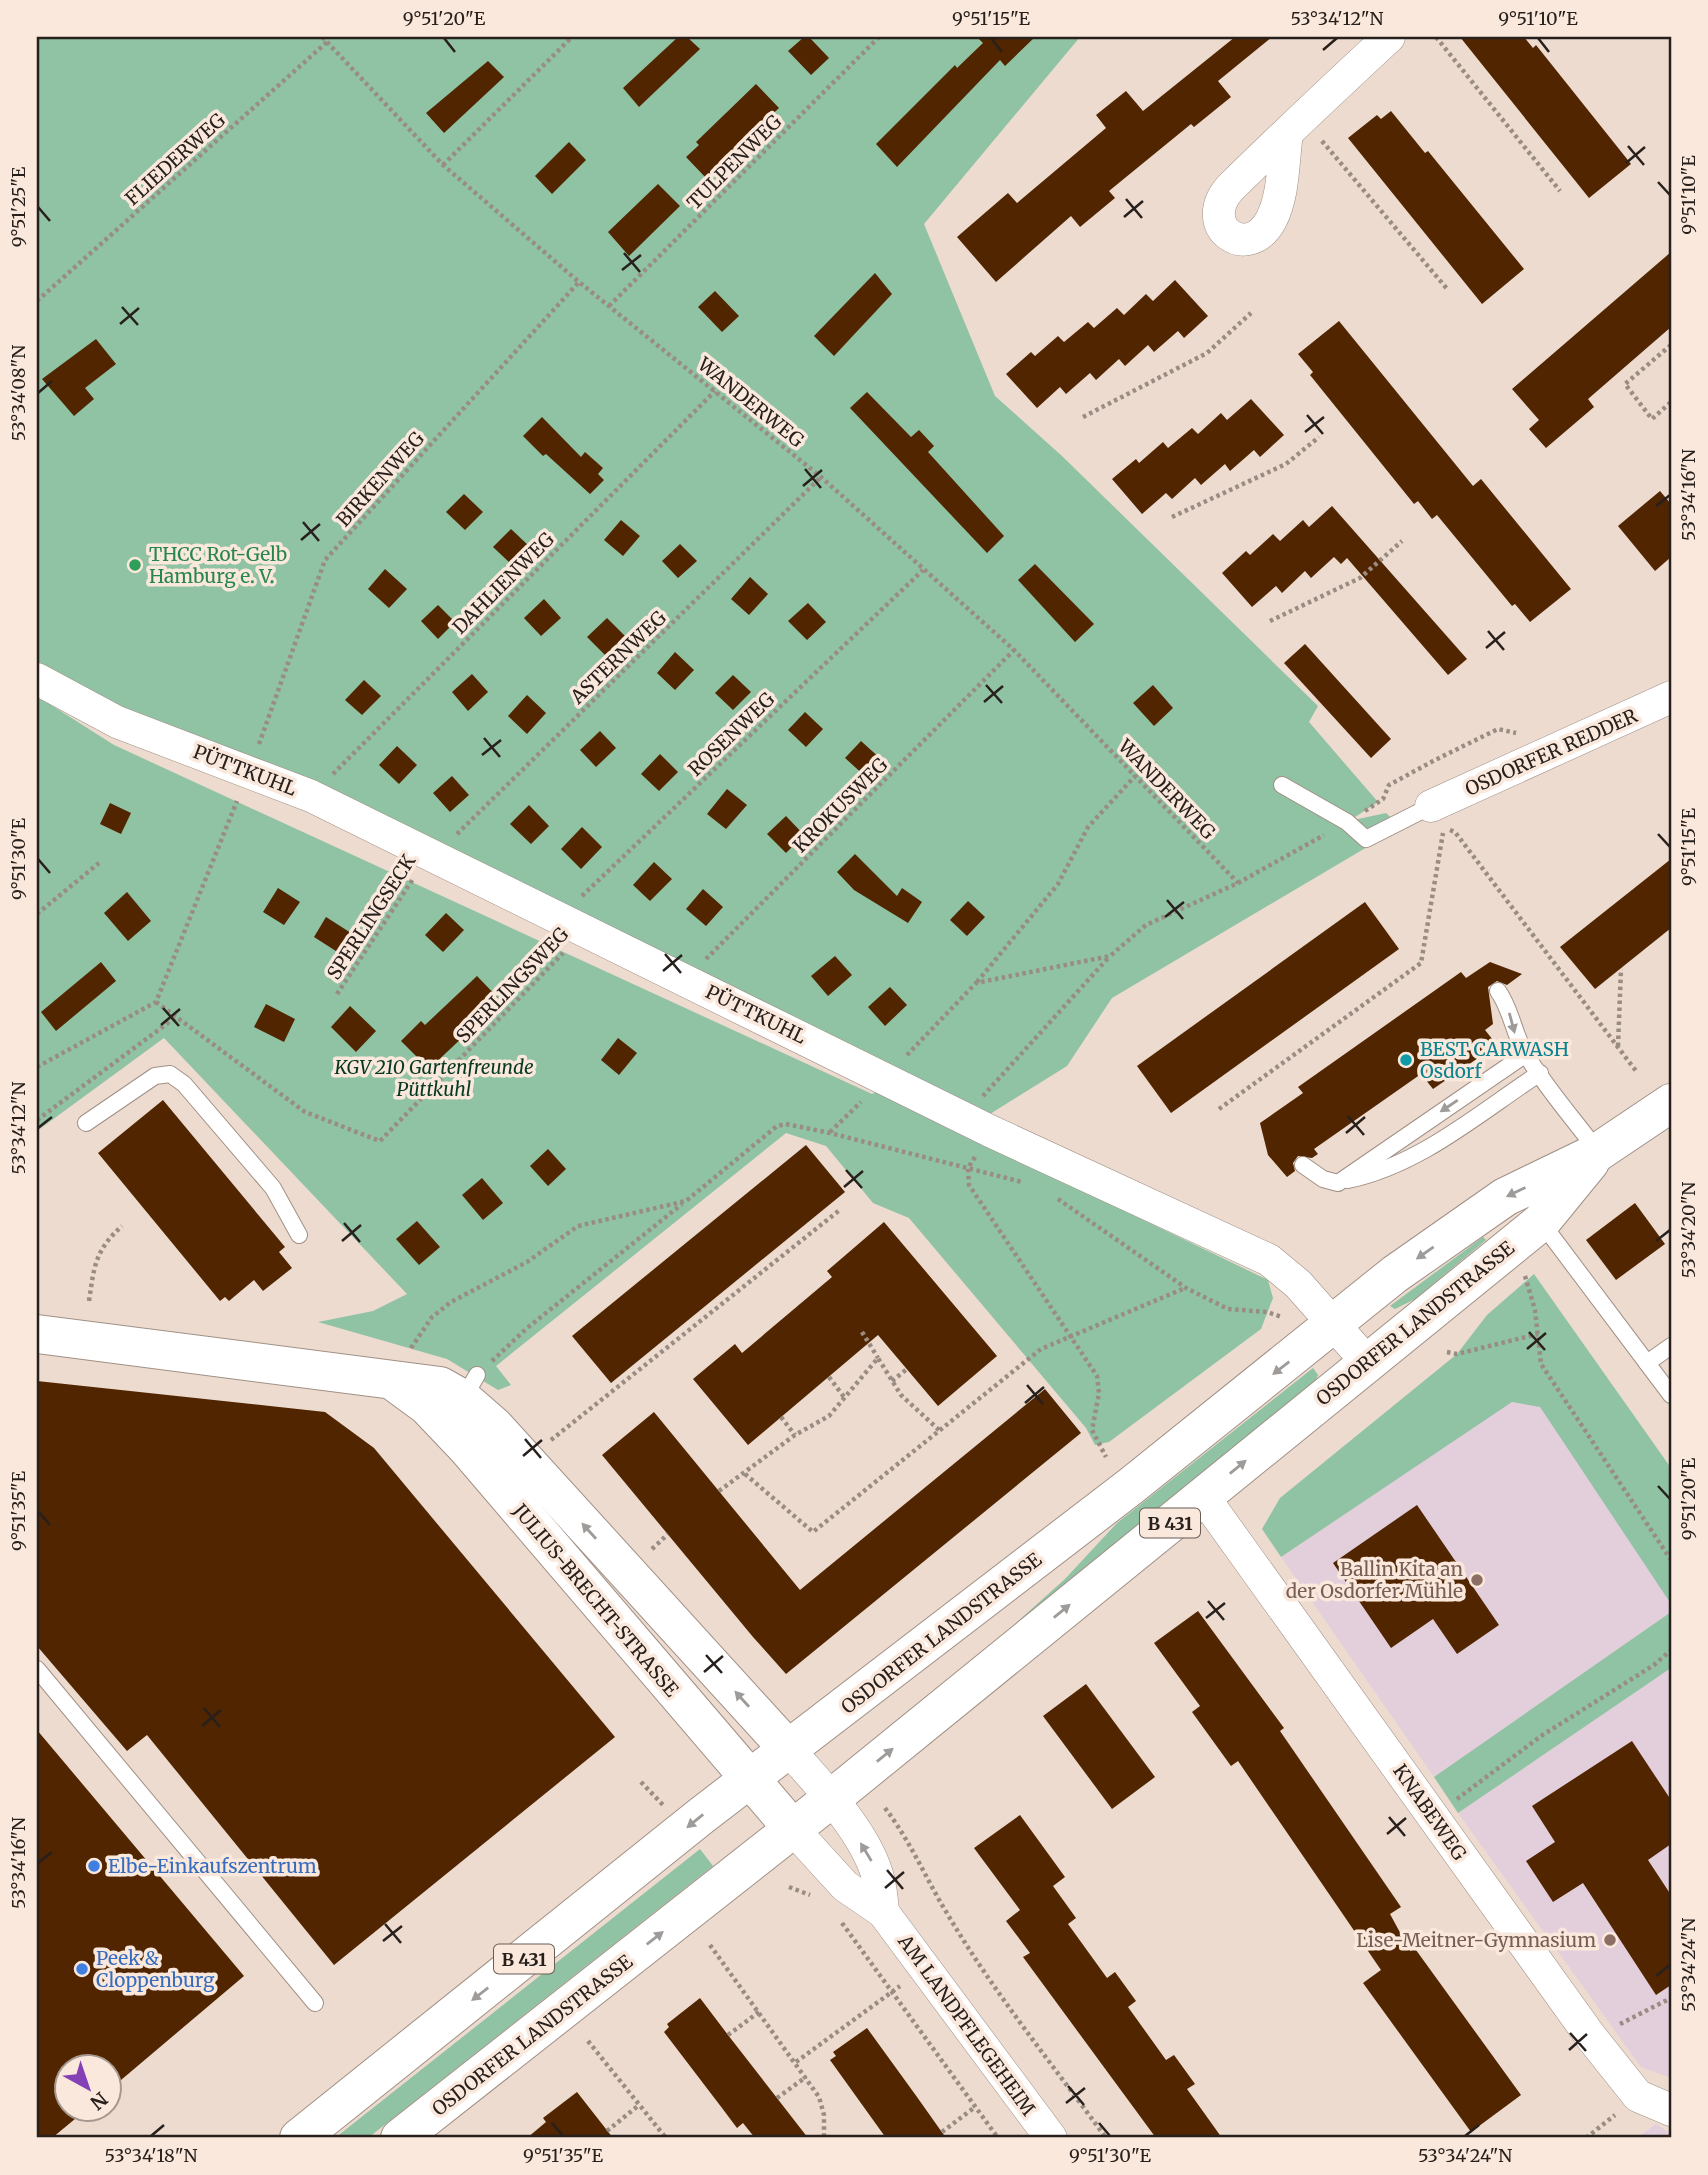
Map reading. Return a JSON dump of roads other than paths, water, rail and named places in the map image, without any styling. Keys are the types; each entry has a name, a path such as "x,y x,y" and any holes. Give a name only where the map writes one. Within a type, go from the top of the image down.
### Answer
{"main road":[{"name":"OSDORFER LANDSTRASSE","path":"299,2138 749,1779 1335,1325 1395,1274 1505,1197 1598,1153 1671,1103"},
{"name":"OSDORFER LANDSTRASSE","path":"400,2138 832,1798 1541,1222 1598,1153"},
{"name":"JULIUS-BRECHT-STRASSE","path":"37,1334 399,1368 440,1386 470,1387 494,1426 788,1749"},
{"name":"JULIUS-BRECHT-STRASSE","path":"399,1368 427,1406 467,1448 793,1829"}],"street":[{"path":"1294,125 1389,37"},
{"name":"PÜTTKUHL","path":"37,679 117,722 311,796 965,1116 1269,1260 1298,1284 1367,1362"},
{"name":"OSDORFER REDDER","path":"1431,806 1671,697"},
{"name":"KNABEWEG","path":"1203,1496 1591,2038 1638,2096 1671,2110"},
{"name":"JULIUS-BRECHT-STRASSE","path":"788,1749 832,1798"},
{"name":"AM LANDPFLEGEHEIM","path":"832,1798 871,1858 878,1875 883,1912"},
{"name":"AM LANDPFLEGEHEIM","path":"793,1829 845,1886 883,1912 1051,2138"}],"lane":[{"path":"1282,785 1347,822 1366,839 1431,806"},
{"path":"1498,991 1508,1007 1514,1031 1526,1054 1598,1153"},
{"path":"1338,1183 1526,1054"},
{"path":"1303,1165 1323,1179 1338,1183 1391,1168 1421,1153 1539,1073"},
{"path":"86,1123 155,1076 170,1074 184,1084 273,1188 299,1235"},
{"path":"1541,1222 1671,1395"},
{"path":"1647,1363 1671,1346"},
{"path":"37,1669 315,2003"}],"place":[{"name":"THCC Rot-Gelb Hamburg e. V.","path":"135,565"},
{"name":"BEST CARWASH Osdorf","path":"1406,1060"},
{"name":"Ballin Kita an der Osdorfer Mühle","path":"1477,1580"},
{"name":"Elbe-Einkaufszentrum","path":"94,1866"},
{"name":"Lise-Meitner-Gymnasium","path":"1610,1940"},
{"name":"Peek & Cloppenburg","path":"82,1969"}],"park label":[{"name":"KGV 210 Gartenfreunde Püttkuhl","path":"434,1078"}]}
